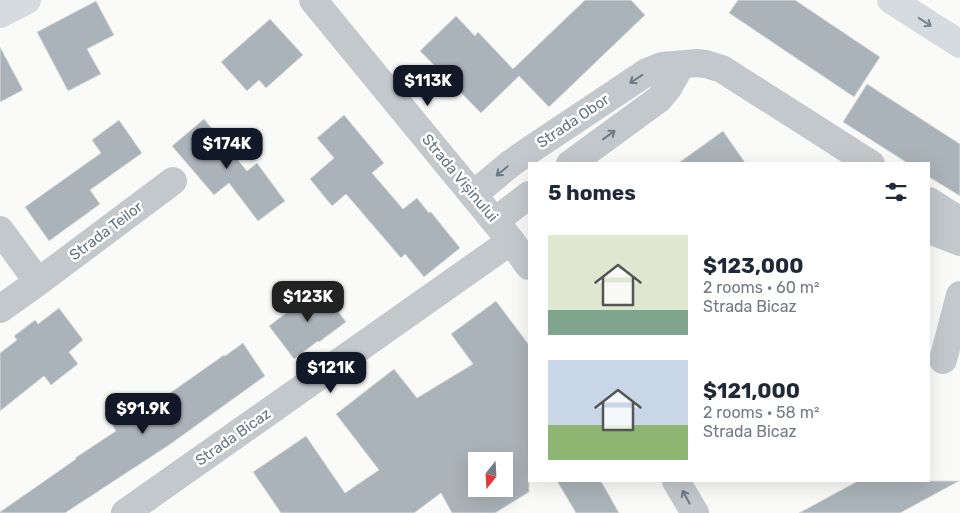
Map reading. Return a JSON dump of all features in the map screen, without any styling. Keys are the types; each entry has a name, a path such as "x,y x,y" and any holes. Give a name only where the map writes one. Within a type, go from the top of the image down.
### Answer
{"main road":[{"path":"0,14 27,0"},
{"path":"891,0 960,44"}],"street":[{"name":"Strada Vișinului","path":"312,0 503,231 528,265"},
{"name":"Strada Obor","path":"473,195 510,164 647,72 662,66 697,63 722,69 868,162"},
{"name":"Strada Obor","path":"573,162 659,99 668,88 681,65"},
{"name":"Strada Teilor","path":"0,309 173,181"},
{"path":"503,231 528,196"},
{"path":"930,202 960,221"},
{"path":"0,230 38,282"},
{"path":"930,230 960,242"},
{"name":"Strada Bicaz","path":"126,513 503,231"},
{"path":"943,360 960,295"},
{"path":"677,482 695,513"}],"building":[{"path":"585,0 631,0 645,15 549,107 519,76 481,113 420,51 456,16 475,36 478,32 513,69"},
{"path":"738,0 795,0 880,57 854,97 729,13"},
{"path":"96,1 114,35 87,49 101,74 68,91 37,32"},
{"path":"270,19 303,55 266,88 259,80 247,91 221,62"},
{"path":"0,47 23,90 0,102"},
{"path":"867,84 960,144 960,196 930,178 930,162 906,162 843,122"},
{"path":"344,115 384,163 372,173 403,209 417,198 460,248 424,277 405,254 401,258 346,194 332,206 310,179 334,158 317,138"},
{"path":"204,119 247,171 257,163 285,201 258,221 229,183 214,195 172,146"},
{"path":"119,120 142,153 90,190 100,204 49,241 25,207 101,153 92,140"},
{"path":"723,131 745,162 680,162"},
{"path":"320,287 346,322 294,359 269,326"},
{"path":"496,301 528,344 529,492 495,513 452,513 441,493 414,513 281,513 253,472 306,436 345,493 379,470 336,414 394,369 417,398 473,364 451,334"},
{"path":"59,308 83,340 69,352 78,364 51,385 44,376 0,411 0,353 17,340 14,336 35,320 38,324"},
{"path":"243,343 265,376 169,445 65,513 0,513 75,458 116,431 105,414 126,401 136,417"},
{"path":"959,481 900,513 799,513 856,482"},
{"path":"558,482 602,482 619,513 576,513"}]}
